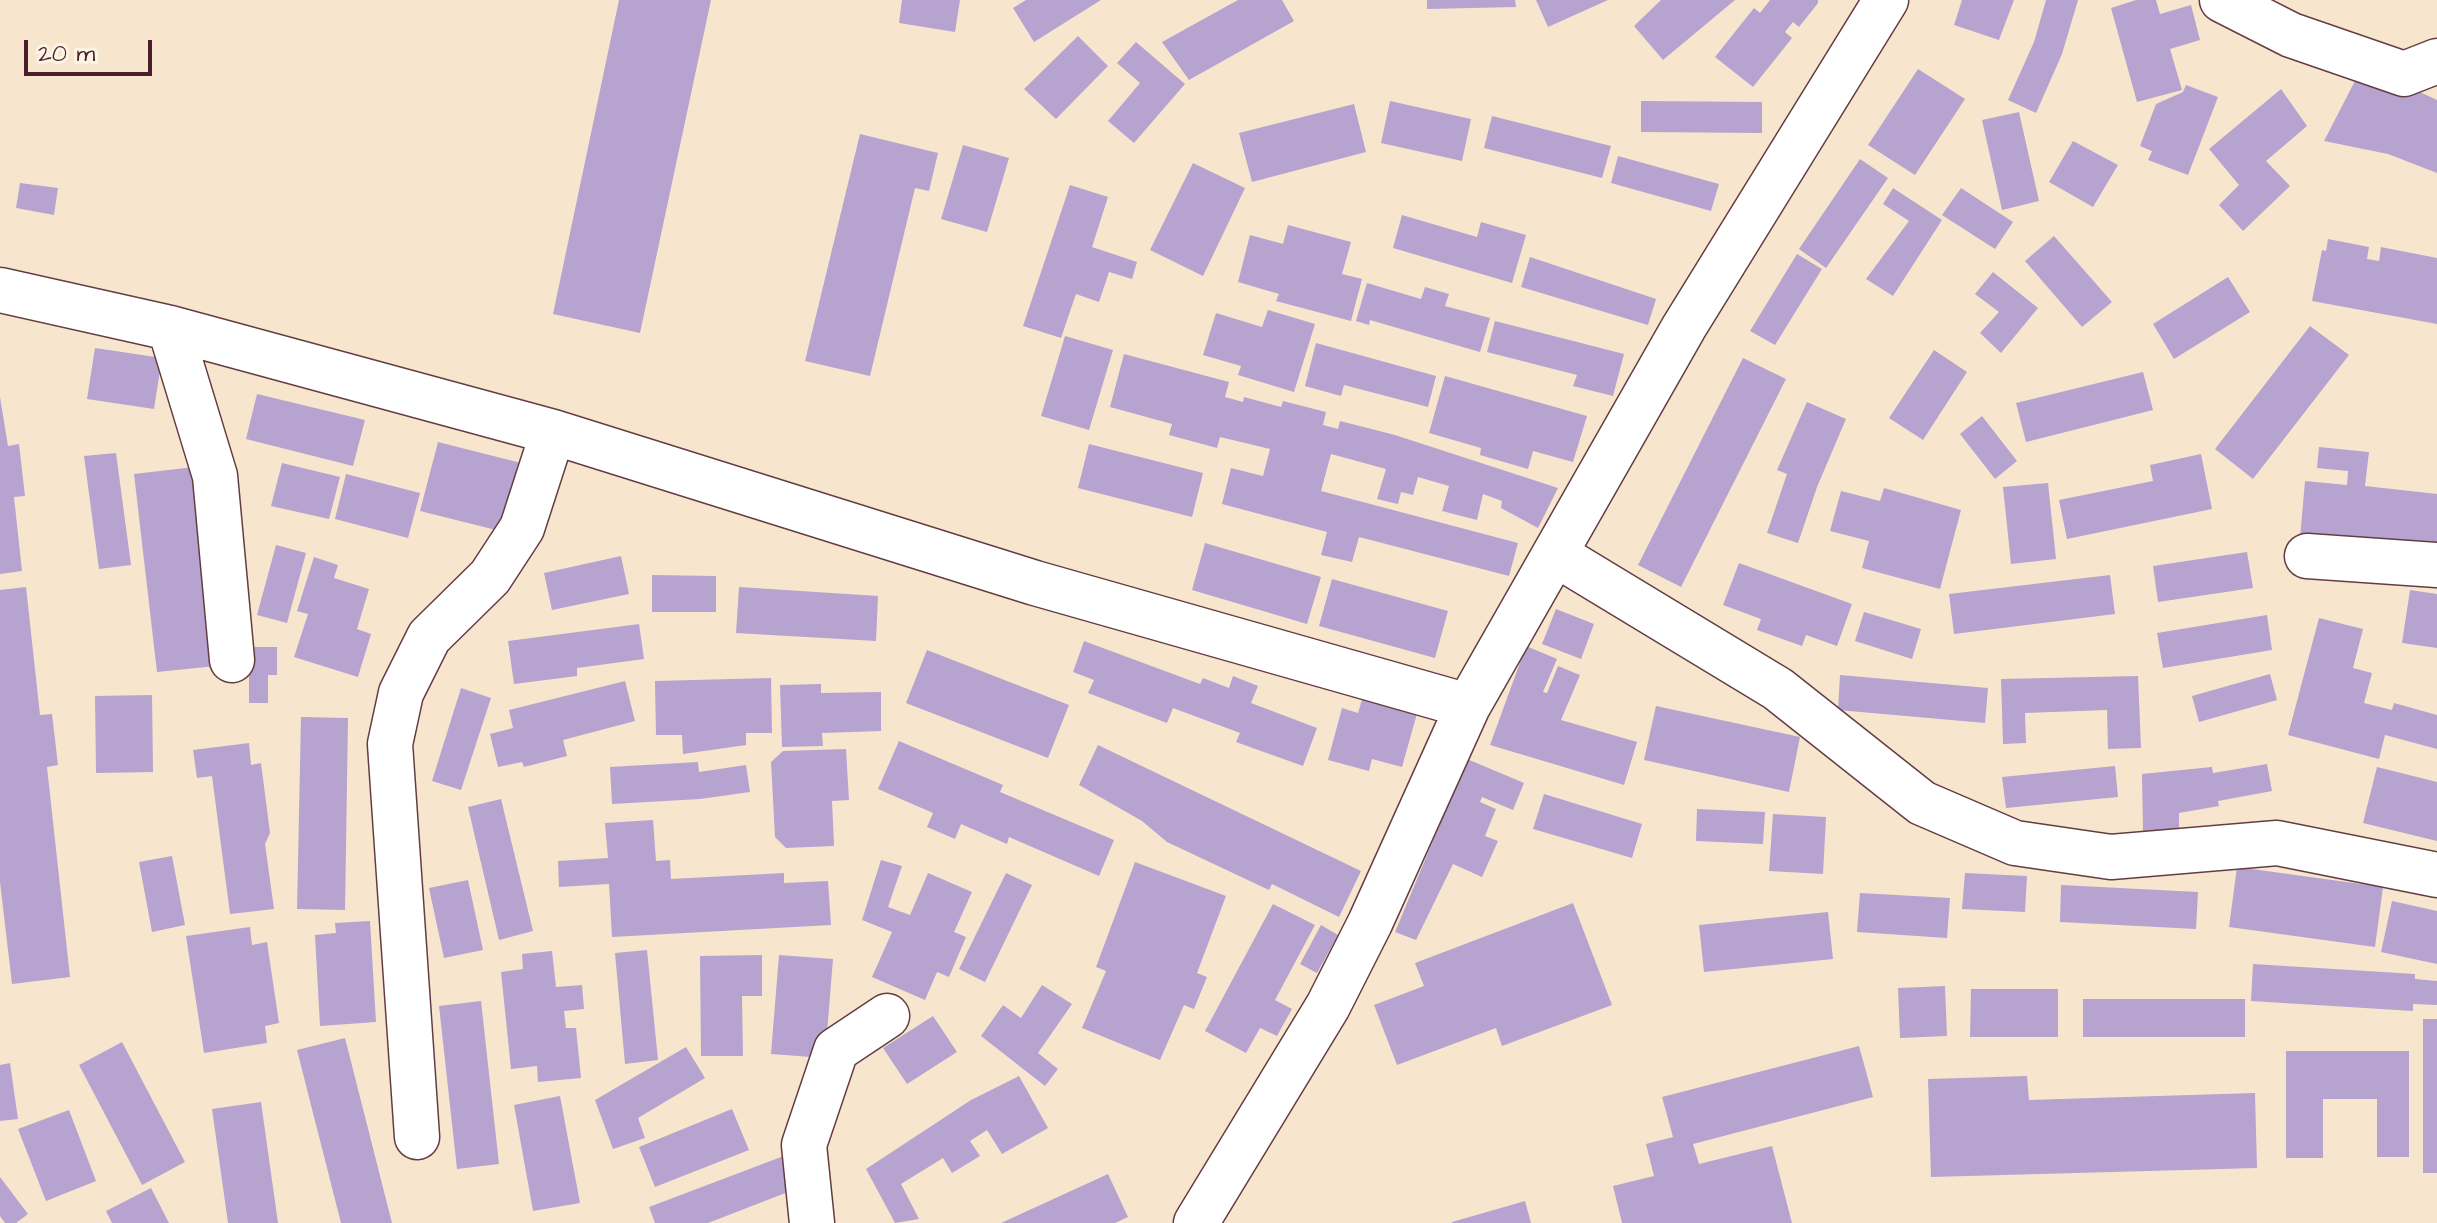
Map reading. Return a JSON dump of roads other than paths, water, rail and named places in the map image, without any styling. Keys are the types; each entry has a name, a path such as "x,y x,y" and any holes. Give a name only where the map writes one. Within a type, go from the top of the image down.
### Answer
{"street":[{"path":"1196,1223 1328,1006 1370,923 1468,706 1684,327 1886,0"},
{"path":"2222,0 2291,35 2404,74 2437,61"},
{"path":"0,290 170,328 553,432 1035,583 1468,706"},
{"path":"170,328 215,476 232,660"},
{"path":"417,1137 390,744 401,693 429,637 490,577 522,528 553,432"},
{"path":"1555,554 1778,689 1922,803 2015,843 2111,857 2277,843 2437,875"},
{"path":"2307,556 2437,565"},
{"path":"812,1223 804,1145 836,1050 887,1016"}]}
